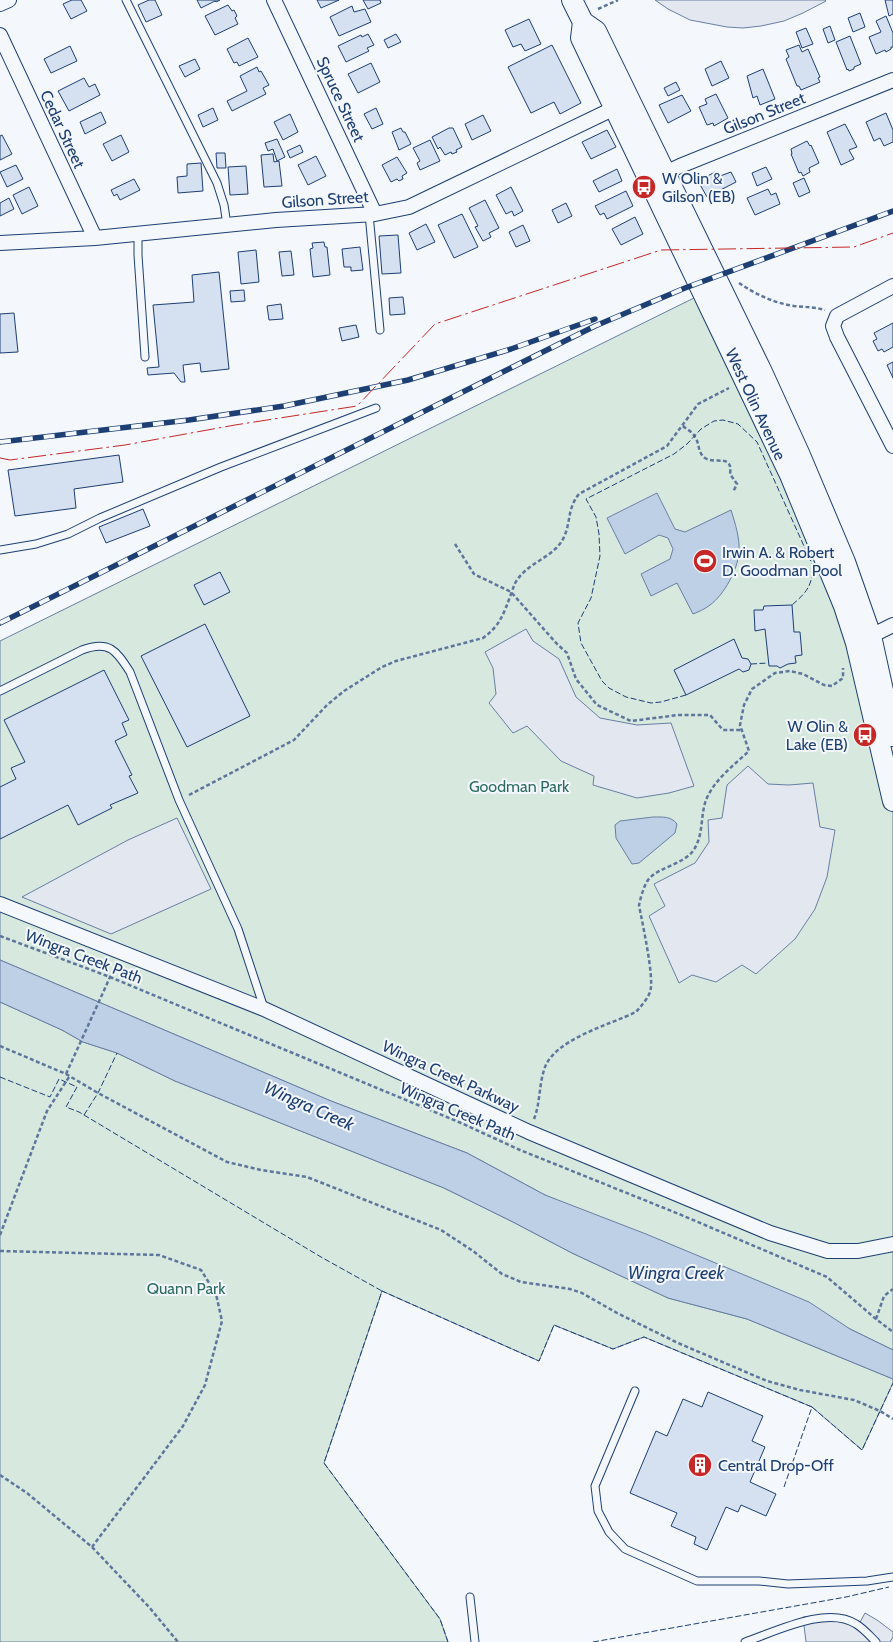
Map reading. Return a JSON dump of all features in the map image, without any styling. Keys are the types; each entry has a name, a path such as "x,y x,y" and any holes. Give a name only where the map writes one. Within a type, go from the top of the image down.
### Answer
{"street":[{"path":"0,4 9,0"},
{"name":"Spruce Street","path":"274,0 372,214"},
{"name":"West Olin Avenue","path":"572,0 583,22 596,31 622,104 657,177 790,475 844,606 863,640 893,736"},
{"name":"Cedar Street","path":"0,35 95,238"},
{"name":"Gilson Street","path":"657,177 893,80"},
{"name":"Gilson Street","path":"0,243 95,238 227,225 372,214 409,208 622,104"},
{"path":"893,286 838,317 833,326 893,446"},
{"path":"863,640 893,625"},
{"name":"West Olin Avenue","path":"863,640 893,801"},
{"name":"Wingra Creek Parkway","path":"0,904 264,1009 528,1132 770,1233 828,1251 858,1251 893,1244"}],"lane":[{"path":"126,0 217,184 224,205 227,225"},
{"path":"372,214 380,330"},
{"path":"138,233 145,357"},
{"path":"0,550 36,544 68,534 100,518 222,467 376,408"},
{"path":"0,691 94,645 109,647 120,657 130,672 179,800 238,930 264,1009"},
{"path":"635,1392 595,1486 598,1511 609,1532 625,1549 697,1581 759,1581 788,1584 867,1581 893,1577"},
{"path":"470,1597 475,1642"},
{"path":"745,1642 812,1618 836,1617 856,1623 876,1642"}],"path":[{"path":"598,9 618,0"},
{"path":"734,278 746,287 780,303 812,306 838,317"},
{"path":"179,800 294,740 327,705 344,691 382,668 396,661 483,638 493,631 501,620 516,581 526,570 558,548 565,536 572,502 579,494 667,446 698,404 732,386"},
{"path":"682,426 694,435 702,456 709,460 725,460 729,464 730,474 737,484 733,492"},
{"path":"455,544 474,574 512,592 567,653 576,679 597,705 631,721 678,715 710,715 723,730 742,730"},
{"path":"520,1150 537,1112 544,1068 551,1057 567,1042 636,1012 644,1003 650,991 650,969 639,905 642,896 649,879 687,857 693,851 699,841 706,801 710,791 716,782 749,751 740,725 744,705 752,689 775,673 790,671 803,674 824,685 832,686 843,678 843,668 847,666"},
{"name":"Wingra Creek Path","path":"0,936 110,977 827,1277 893,1332"},
{"path":"0,1235 47,1111 68,1075 121,952"},
{"path":"0,1046 68,1075 227,1162 261,1170 307,1177 441,1230 473,1251 502,1274 521,1282 570,1289 582,1293 617,1313 678,1343 767,1381 854,1400 893,1419"},
{"path":"0,1251 159,1255 201,1270 216,1294 222,1321 205,1385 183,1426 92,1547"},
{"path":"876,1319 884,1296 893,1289"},
{"path":"0,1475 27,1493 92,1547 178,1642"}],"green space":[{"name":"Goodman Park","path":"698,296 844,606 893,801 893,1350 850,1329 545,1195 467,1153 331,1101 0,960 0,641"},
{"name":"Quann Park","path":"0,1002 62,1030 83,1042 117,1053 175,1081 444,1188 572,1253 668,1298 747,1319 893,1379 893,1383 862,1450 812,1407 644,1337 613,1349 554,1325 539,1361 382,1291 324,1463 440,1619 448,1642 0,1642"}],"shaded area":[{"path":"655,0 826,1 784,21 743,28 690,20"},
{"path":"526,629 533,641 559,659 576,697 600,718 637,725 671,723 694,786 669,793 637,798 593,785 594,776 561,761 527,726 513,733 489,703 496,694 493,668 485,652"},
{"path":"748,766 768,784 813,783 820,827 835,830 827,877 815,909 795,939 756,974 742,965 716,982 692,975 679,983 649,916 665,906 654,884 695,863 709,842 708,820 722,818 727,785"},
{"path":"177,818 211,889 111,934 22,897 128,840"},
{"path":"865,1613 893,1632 890,1642 806,1642 803,1617 815,1616 859,1624"}],"water":[{"path":"657,493 675,529 685,532 731,510 734,520 739,547 738,559 733,574 715,601 693,614 677,583 651,596 641,574 670,559 673,549 668,538 659,535 625,554 607,518"},
{"path":"653,817 672,820 677,824 675,833 639,863 632,864 616,838 615,825 620,821"},
{"name":"Wingra Creek","path":"0,960 331,1101 467,1153 545,1195 646,1234 809,1302 850,1329 893,1350 893,1379 747,1319 668,1298 572,1253 444,1188 175,1081 117,1053 83,1042 62,1030 0,1002"}],"building":[{"path":"72,0 81,0 87,11 71,19 63,4"},
{"path":"149,0 155,0 162,15 146,22 138,5"},
{"path":"197,0 220,0 201,8"},
{"path":"317,0 339,0 321,8"},
{"path":"363,0 380,0 381,3 368,9"},
{"path":"885,0 893,0 893,14 889,16"},
{"path":"228,5 232,11 234,10 238,24 215,35 205,16"},
{"path":"352,6 354,12 365,9 371,22 339,36 330,17"},
{"path":"860,13 865,27 853,32 848,18"},
{"path":"886,16 893,33 893,47 886,52 885,50 876,54 869,37 881,32 876,21"},
{"path":"529,19 541,44 525,51 521,44 513,47 505,30"},
{"path":"830,26 835,40 828,43 823,29"},
{"path":"806,28 813,44 802,48 796,32"},
{"path":"368,34 374,45 367,48 369,51 346,62 338,46 361,35 362,37"},
{"path":"396,34 401,42 388,48 384,40"},
{"path":"850,36 861,64 849,71 836,42"},
{"path":"248,38 258,57 239,66 237,62 234,63 227,49"},
{"path":"552,45 581,103 560,114 554,102 531,113 508,67"},
{"path":"799,45 802,52 808,49 820,77 818,78 820,82 801,90 797,86 786,59 789,57 786,50"},
{"path":"70,46 77,61 51,73 44,59"},
{"path":"195,59 200,69 185,77 179,66"},
{"path":"721,61 729,78 712,86 705,69"},
{"path":"371,63 380,82 358,93 348,74"},
{"path":"257,67 269,85 263,88 266,94 232,111 227,101 247,91 240,76"},
{"path":"763,69 775,99 760,105 757,96 753,98 747,76"},
{"path":"84,78 89,87 95,84 100,95 69,111 58,91"},
{"path":"676,82 680,90 668,96 664,88"},
{"path":"716,94 728,118 714,126 713,123 707,125 699,107 707,104 705,99"},
{"path":"682,95 691,111 668,123 659,105"},
{"path":"213,108 218,120 203,127 198,115"},
{"path":"376,108 383,124 372,129 364,114"},
{"path":"101,112 106,123 85,134 80,122"},
{"path":"886,113 893,130 893,142 884,146 880,138 874,141 866,122"},
{"path":"290,114 298,132 283,140 274,122"},
{"path":"483,115 491,131 472,140 465,124"},
{"path":"845,124 857,147 849,150 854,159 841,165 827,132"},
{"path":"401,128 411,144 399,150 392,132"},
{"path":"449,128 453,128 462,147 456,150 457,152 445,155 440,147 438,149 432,137"},
{"path":"607,130 616,147 591,159 582,142"},
{"path":"2,135 12,154 0,160 0,136"},
{"path":"121,135 129,152 112,161 103,144"},
{"path":"277,139 285,157 277,161 273,149 268,151 265,143"},
{"path":"430,140 440,161 420,170 417,163 420,161 413,148"},
{"path":"807,141 811,145 819,163 809,168 810,172 803,176 801,172 799,173 791,154 791,149"},
{"path":"300,145 303,152 290,158 287,151"},
{"path":"216,153 225,153 226,168 217,168"},
{"path":"273,154 274,162 279,161 282,186 264,187 261,155"},
{"path":"316,156 326,176 308,185 298,165"},
{"path":"397,157 407,173 402,176 403,179 391,182 382,165"},
{"path":"201,163 203,191 178,193 177,177 187,176 187,164"},
{"path":"16,165 23,179 7,187 0,172"},
{"path":"246,166 248,194 230,195 228,167"},
{"path":"766,167 772,179 757,186 752,173"},
{"path":"617,169 622,181 599,192 593,181"},
{"path":"715,172 716,175 719,173 720,176 731,172 736,182 707,197 698,181"},
{"path":"804,178 810,192 799,197 793,183"},
{"path":"134,179 140,190 120,200 117,194 114,196 111,190"},
{"path":"29,187 38,206 22,214 13,195"},
{"path":"511,187 523,211 514,216 512,211 506,214 496,195"},
{"path":"768,189 771,195 776,193 780,204 755,215 747,198"},
{"path":"626,191 633,206 607,219 604,213 600,215 595,206"},
{"path":"9,198 14,209 0,216 0,203"},
{"path":"485,200 499,228 489,233 491,237 483,241 475,227 478,226 469,208"},
{"path":"566,203 572,216 558,223 552,210"},
{"path":"462,214 478,247 454,258 438,225"},
{"path":"635,217 643,234 621,245 612,229"},
{"path":"426,224 435,242 417,250 409,233"},
{"path":"523,225 530,241 516,247 509,232"},
{"path":"398,235 401,273 382,274 379,236"},
{"path":"324,242 325,247 327,247 330,275 313,277 310,249 313,248 312,243"},
{"path":"360,247 363,270 351,271 351,267 344,267 342,249"},
{"path":"256,250 259,282 241,284 238,252"},
{"path":"291,251 294,275 282,276 279,252"},
{"path":"219,272 229,369 201,372 200,363 183,365 185,382 181,382 174,373 148,375 147,368 159,367 153,305 194,302 192,275"},
{"path":"244,290 245,301 231,302 230,291"},
{"path":"403,297 405,314 390,315 389,298"},
{"path":"281,304 283,319 269,320 267,306"},
{"path":"14,313 18,352 0,353 0,314"},
{"path":"893,323 893,347 884,352 882,349 878,351 873,341 877,339 874,333"},
{"path":"356,325 359,337 342,341 339,328"},
{"path":"893,362 893,378 887,365"},
{"path":"119,455 123,482 74,489 76,508 15,516 8,470"},
{"path":"143,509 150,526 106,543 99,527"},
{"path":"220,572 230,592 204,605 194,585"},
{"path":"792,605 794,632 800,632 802,655 795,656 796,663 780,668 769,666 765,629 755,631 754,610 763,610 764,606"},
{"path":"205,624 250,716 187,747 141,656"},
{"path":"734,639 742,658 748,659 751,664 749,670 743,672 739,669 686,695 674,670"},
{"path":"104,670 129,720 122,723 127,735 115,741 132,775 129,776 138,793 110,805 112,808 78,825 68,805 0,839 0,787 16,779 11,768 25,762 4,720"},
{"name":"Central Drop-Off","path":"708,1392 763,1416 752,1441 765,1447 750,1482 776,1494 766,1516 741,1505 738,1512 726,1507 707,1550 694,1544 696,1537 671,1526 677,1513 630,1493 656,1431 667,1436 683,1399 702,1407"}],"railway":[{"path":"0,623 595,326 685,288 893,211"},
{"path":"0,442 189,420 284,406 408,380 511,349 595,319"}],"fence":[{"path":"686,695 651,703 626,697 609,688 602,681 581,643 578,623 591,598 600,556 596,517 586,499 674,454 701,429 714,421 723,420 738,424 757,442 813,566 808,588 792,605"},
{"path":"751,664 768,663"},
{"path":"84,1115 98,1093 117,1053"},
{"path":"0,1077 50,1097 59,1079 77,1087 66,1107 79,1112 321,1257 382,1291"},
{"path":"448,1642 440,1619 324,1463 382,1291 539,1361 554,1325 613,1349 644,1337 812,1407 784,1487"},
{"path":"812,1407 862,1450 893,1383"},
{"path":"593,1642 846,1597 889,1587"}],"power":[{"path":"0,458 10,460 125,445 357,406 435,324 661,250 854,247 893,233"}],"place":[{"name":"W Olin & Gilson (EB)","path":"644,187"},
{"name":"Irwin A. & Robert D. Goodman Pool","path":"705,561"},
{"name":"W Olin & Lake (EB)","path":"865,735"},
{"name":"Central Drop-Off","path":"700,1465"}]}
